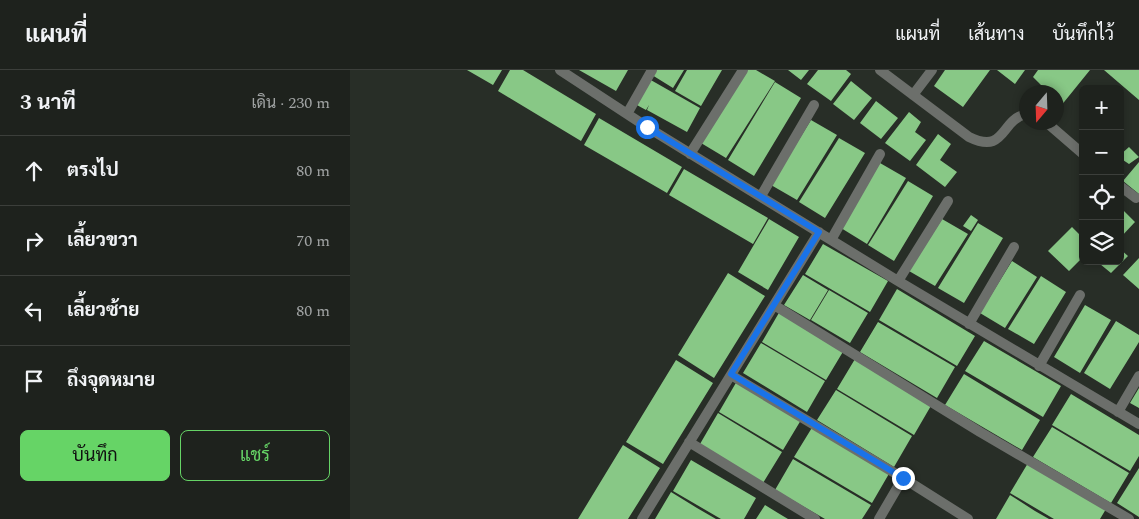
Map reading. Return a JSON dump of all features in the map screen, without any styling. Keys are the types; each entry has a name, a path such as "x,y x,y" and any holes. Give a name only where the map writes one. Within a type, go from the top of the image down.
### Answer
{"street":[{"path":"560,70 690,154 969,324 1139,424"},
{"path":"627,114 652,70"},
{"path":"690,154 743,70"},
{"path":"880,70 969,137 986,143 992,142 1019,118"},
{"path":"912,95 932,70"},
{"path":"761,196 814,105"},
{"path":"1055,130 1079,151"},
{"path":"831,240 880,154"},
{"path":"1124,189 1136,198"},
{"path":"898,281 948,201"},
{"path":"642,519 819,232"},
{"path":"969,324 1014,247"},
{"path":"1039,366 1080,295"},
{"path":"774,305 980,432 1129,519"},
{"path":"731,374 968,519"},
{"path":"1118,412 1139,376"},
{"path":"689,442 815,519"},
{"path":"879,519 903,478"}],"building":[{"path":"467,70 502,70 493,85"},
{"path":"510,70 523,70 596,114 581,141 498,91"},
{"path":"579,70 628,70 616,91"},
{"path":"655,70 684,70 673,88 652,75"},
{"path":"687,70 722,70 701,106 675,91"},
{"path":"746,70 756,70 775,81 726,158 701,143"},
{"path":"788,70 809,70 801,80"},
{"path":"818,70 846,70 851,74 831,101 807,84"},
{"path":"945,70 990,70 963,107 934,86"},
{"path":"997,70 1025,70 1015,84"},
{"path":"1038,70 1090,70 1064,102 1064,85 1041,85 1033,77"},
{"path":"1104,70 1139,70 1139,100 1124,87 1124,85"},
{"path":"649,79 700,108 687,132 647,110 649,105 646,110 635,104"},
{"path":"851,81 872,98 854,120 833,104"},
{"path":"775,82 801,98 754,176 728,160"},
{"path":"876,101 898,118 881,139 860,123"},
{"path":"909,112 921,122 915,132 926,140 910,161 885,143"},
{"path":"599,118 682,167 667,193 584,145"},
{"path":"811,120 837,135 797,200 771,185"},
{"path":"938,134 951,144 940,160 957,172 945,187 916,165"},
{"path":"839,138 865,153 825,218 799,202"},
{"path":"1129,147 1139,157 1129,164 1124,161 1124,151"},
{"path":"1139,162 1139,194 1124,180"},
{"path":"880,163 906,178 867,244 841,228"},
{"path":"684,169 768,218 753,244 669,195"},
{"path":"908,181 933,196 894,261 868,245"},
{"path":"1124,211 1135,222 1124,234"},
{"path":"971,215 978,220 971,231 963,226"},
{"path":"769,219 799,237 768,290 738,272"},
{"path":"942,219 968,234 935,286 909,271"},
{"path":"978,223 1003,238 964,303 938,288"},
{"path":"1072,227 1079,234 1079,261 1069,271 1048,251"},
{"path":"823,244 888,281 870,312 805,274"},
{"path":"1139,258 1139,289 1123,275"},
{"path":"1012,261 1037,277 1005,328 980,313"},
{"path":"1101,265 1119,265 1111,273"},
{"path":"728,273 765,296 714,378 678,355"},
{"path":"803,275 828,290 810,320 784,305"},
{"path":"1041,276 1066,292 1034,344 1008,329"},
{"path":"897,289 975,336 957,366 879,320"},
{"path":"829,290 868,313 850,343 811,320"},
{"path":"1085,305 1111,320 1080,373 1054,357"},
{"path":"780,311 844,350 826,380 762,342"},
{"path":"1116,321 1139,335 1139,342 1110,389 1084,373"},
{"path":"878,322 955,367 937,398 860,352"},
{"path":"984,341 1061,386 1043,417 965,371"},
{"path":"761,343 825,381 807,412 743,373"},
{"path":"855,359 932,404 914,435 837,389"},
{"path":"676,360 713,383 663,464 626,442"},
{"path":"964,374 1040,420 1022,450 945,405"},
{"path":"737,381 801,420 783,450 719,412"},
{"path":"1139,388 1139,408 1130,403"},
{"path":"836,390 912,436 894,467 817,420"},
{"path":"1071,394 1139,435 1139,456 1130,471 1052,425"},
{"path":"718,413 782,452 763,483 700,444"},
{"path":"813,426 890,472 872,503 794,457"},
{"path":"1052,427 1129,473 1111,503 1033,457"},
{"path":"623,445 660,468 628,519 578,519"},
{"path":"793,459 871,505 862,519 825,519 775,490"},
{"path":"691,460 756,498 744,519 721,519 673,491"},
{"path":"1028,463 1106,509 1100,519 1054,519 1010,493"},
{"path":"1139,468 1139,517 1117,503"},
{"path":"671,492 697,508 716,519 655,519"},
{"path":"1010,495 1035,511 1049,519 996,519"},
{"path":"765,505 778,513 788,519 756,519"}],"route":[{"path":"647,127 819,232 731,374 903,478"}]}
